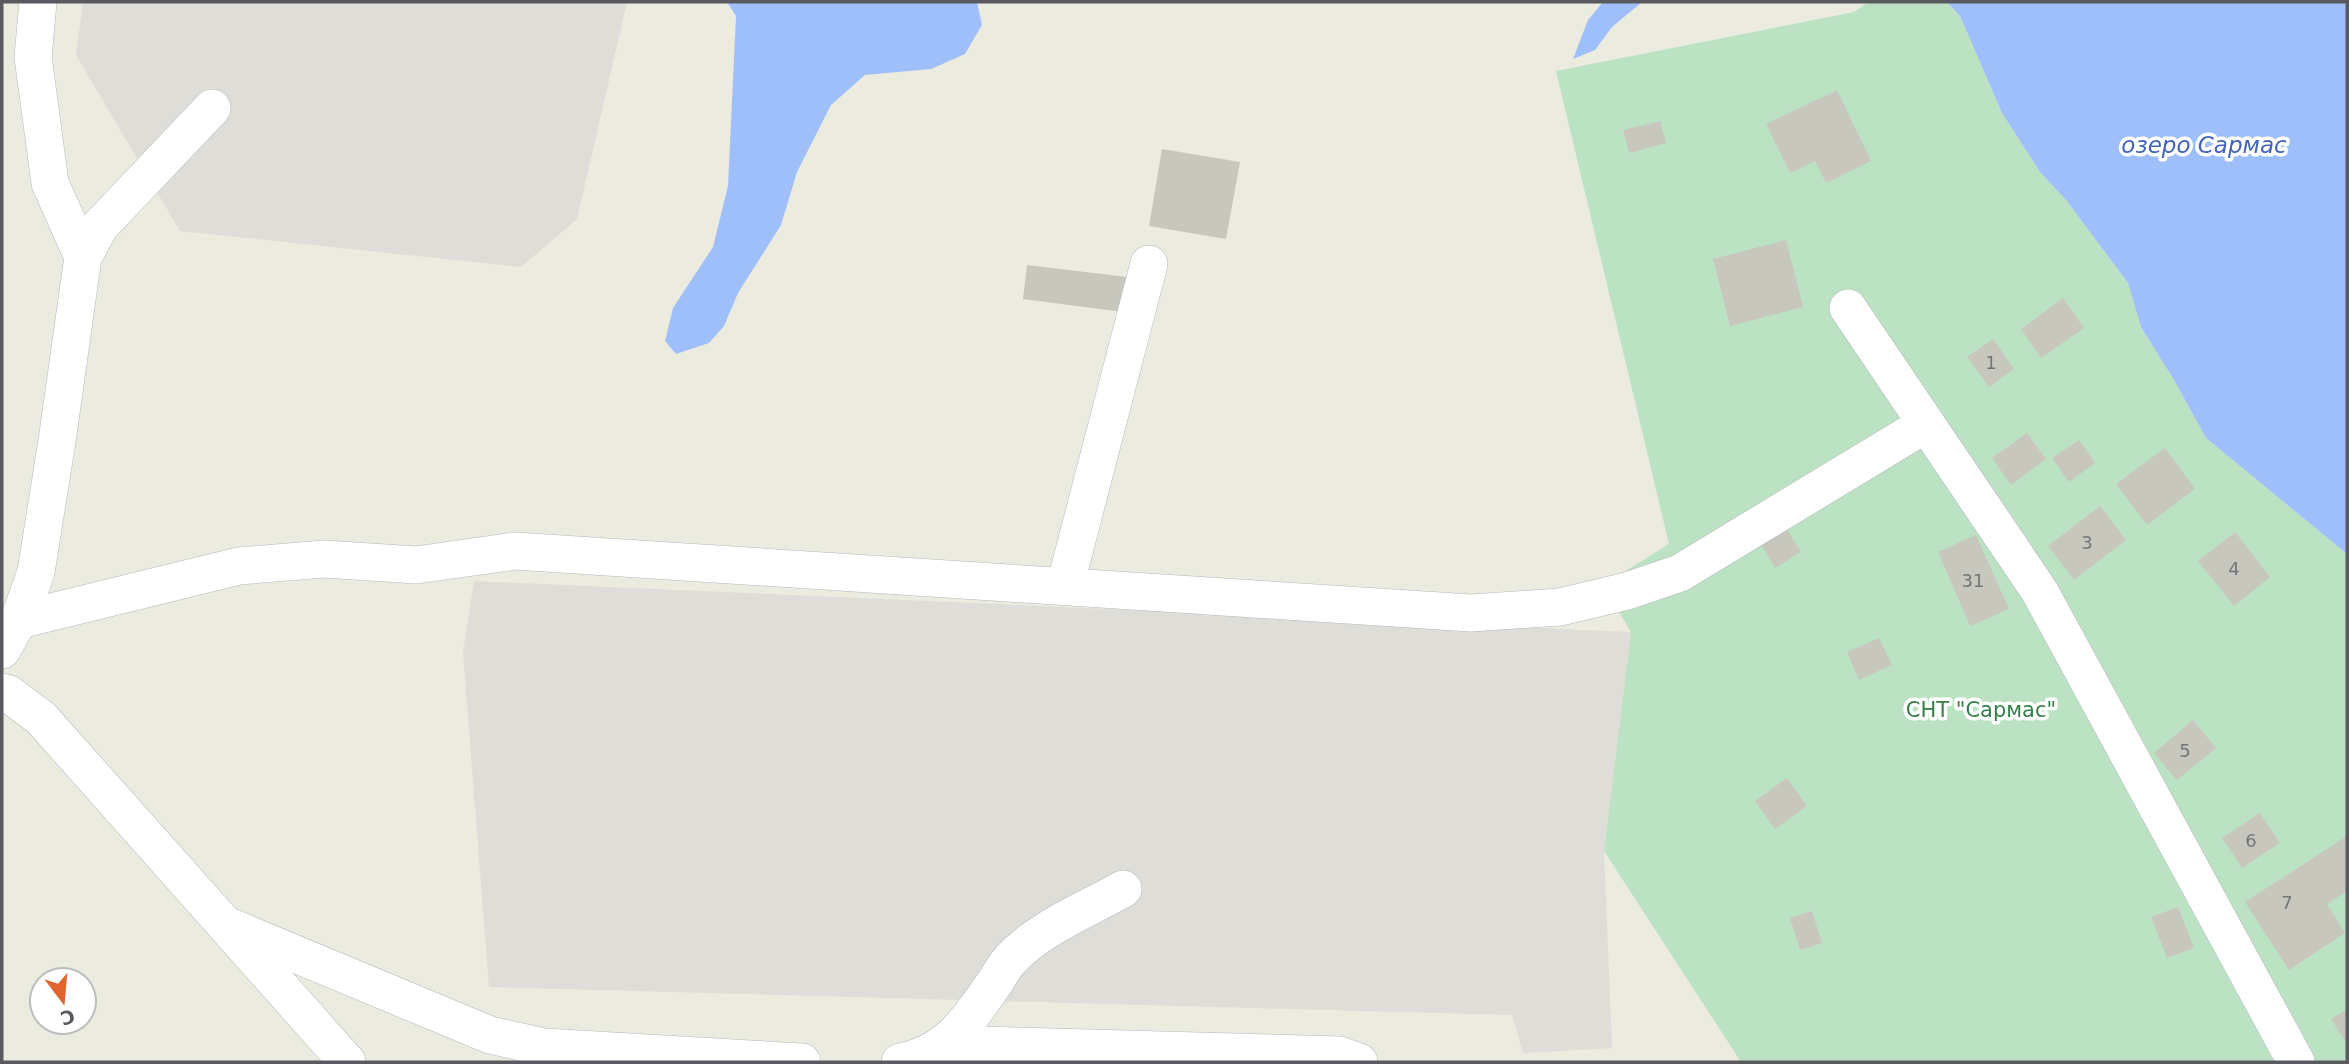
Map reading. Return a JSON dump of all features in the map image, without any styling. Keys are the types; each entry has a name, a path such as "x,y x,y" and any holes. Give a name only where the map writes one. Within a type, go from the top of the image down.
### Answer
{"street":[{"path":"38,2 33,57 50,183 83,257"},
{"path":"10,635 36,572 83,257 100,226 212,108"},
{"path":"1065,586 1149,264"},
{"path":"1848,308 2040,592 2296,1062"},
{"path":"10,635 239,565 324,559 416,565 515,551 1471,613 1560,607 1627,591 1680,573 1926,424"},
{"path":"2,692 9,694 41,718 347,1062"},
{"path":"900,1062 918,1059 946,1044 968,1020 1010,960 1041,935 1122,889"},
{"path":"226,925 491,1035 544,1047 802,1062"},
{"path":"946,1044 1339,1055 1359,1062"}],"shaded area":[{"path":"83,2 627,2 577,219 521,267 180,231 76,55"},
{"path":"474,581 1631,632 1604,851 1612,1048 1523,1053 1512,1015 489,987 463,652"}],"green space":[{"name":"СНТ \"Сармас\"","path":"1868,2 1947,2 1960,16 2002,113 2040,172 2066,200 2128,283 2141,327 2206,438 2347,554 2347,1062 1741,1062 1604,851 1631,632 1603,585 1669,544 1556,71 1854,12"}],"water":[{"path":"727,2 977,2 982,25 965,54 931,69 865,75 831,105 797,172 781,225 738,293 724,326 709,343 676,354 665,341 673,308 713,247 728,186 736,16"},
{"path":"1603,2 1642,2 1612,27 1595,50 1573,59 1588,20"},
{"name":"озеро Сармас","path":"1947,2 2347,2 2347,554 2206,438 2141,327 2128,283 2066,200 2040,172 2002,113 1960,16"}],"building":[{"path":"1837,90 1871,161 1826,183 1815,161 1790,173 1766,124"},
{"path":"1660,121 1666,143 1629,153 1623,130"},
{"path":"1162,149 1240,162 1226,239 1149,226"},
{"path":"1786,240 1803,307 1730,326 1713,259"},
{"path":"1027,265 1127,277 1123,312 1023,299"},
{"path":"2063,298 2084,328 2041,358 2021,329"},
{"path":"1993,339 2014,369 1989,387 1967,357"},
{"path":"2027,433 2046,459 2011,485 1992,458"},
{"path":"2079,440 2095,463 2069,482 2052,458"},
{"path":"2165,448 2195,489 2147,525 2116,484"},
{"path":"2100,506 2126,540 2074,580 2048,546"},
{"path":"1783,523 1801,552 1775,568 1757,538"},
{"path":"2235,532 2270,577 2234,606 2198,561"},
{"path":"1976,535 2009,609 1970,626 1938,552"},
{"path":"1879,638 1892,665 1859,680 1847,652"},
{"path":"2193,720 2216,748 2177,780 2154,753"},
{"path":"1787,778 1807,806 1775,829 1755,801"},
{"path":"2260,813 2280,843 2242,868 2222,838"},
{"path":"2347,836 2347,891 2327,904 2345,933 2289,970 2245,902"},
{"path":"2178,907 2194,948 2167,958 2151,917"},
{"path":"1812,911 1822,943 1800,950 1790,918"},
{"path":"2347,1009 2347,1044 2331,1019"}]}
